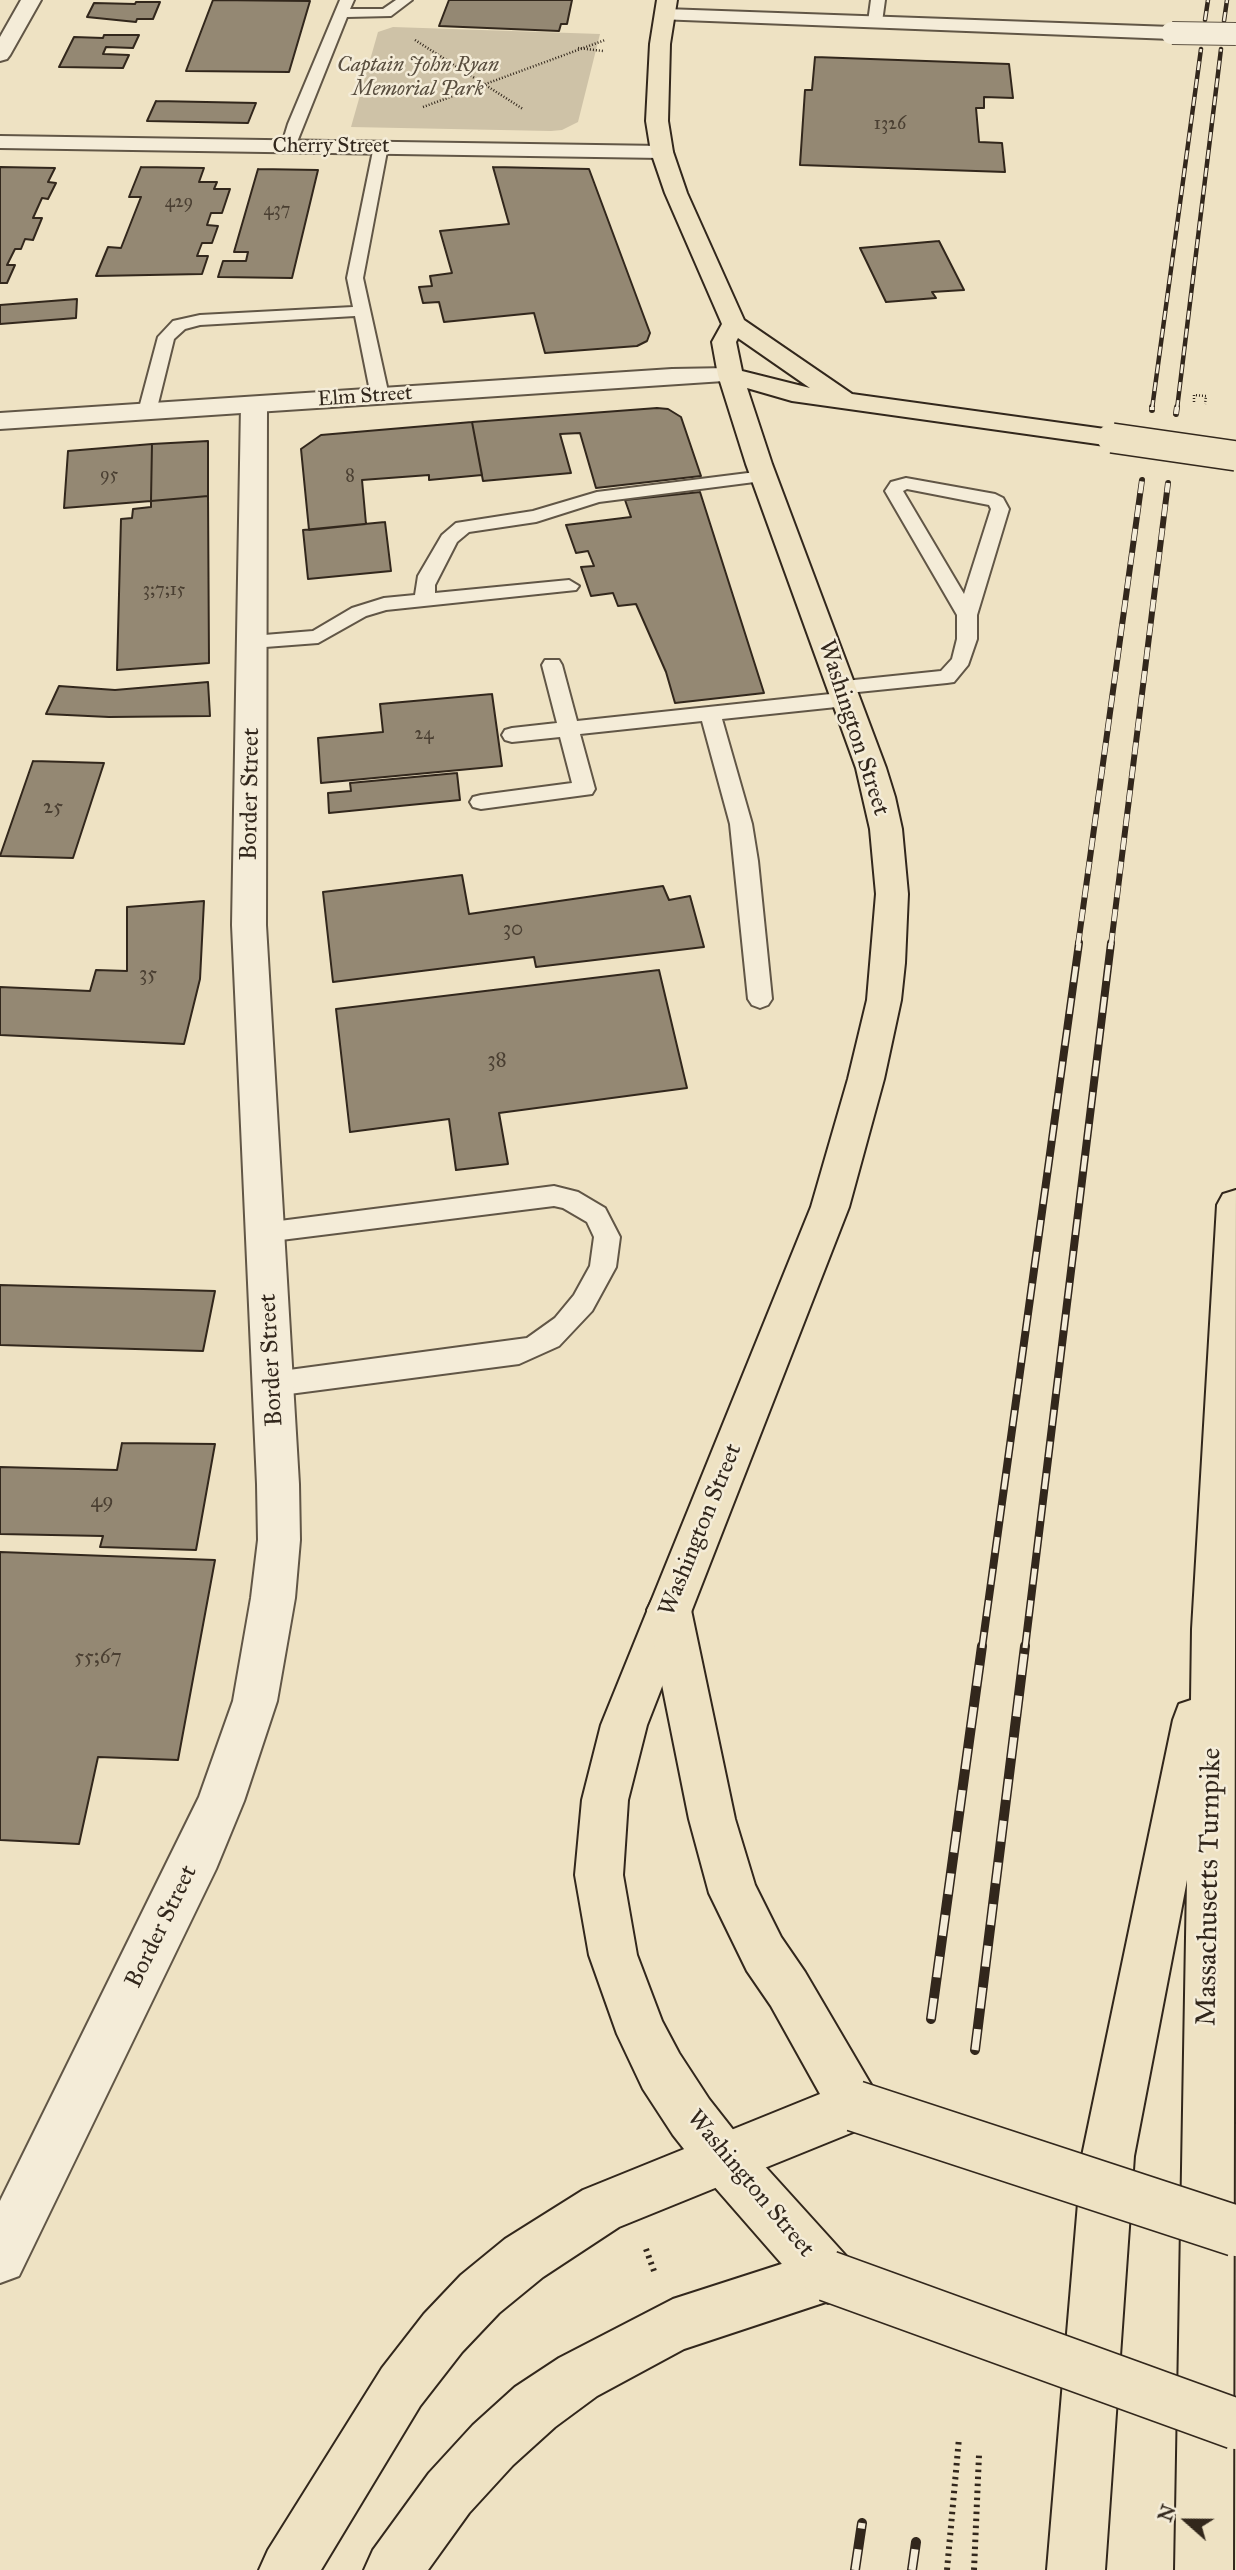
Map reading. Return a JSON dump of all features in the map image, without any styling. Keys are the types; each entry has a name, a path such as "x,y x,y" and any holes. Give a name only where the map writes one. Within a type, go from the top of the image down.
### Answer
{"main road":[{"path":"666,7 657,86 657,121 662,152 676,193 734,324 844,400"},
{"name":"Washington Street","path":"734,324 724,342 730,375 764,477 871,768 886,829 892,894 884,1000 866,1079 830,1207 637,1689 612,1766 600,1839 599,1875 613,1955 642,2034 661,2071 691,2117 724,2159 828,2276 1236,2424"},
{"path":"730,375 777,390 1236,456"},
{"name":"Massachusetts Turnpike","path":"1204,2570 1213,1629 1236,1205"},
{"path":"669,1610 712,1819 733,1893 764,1954 788,1989 855,2106"},
{"path":"1076,2570 1108,2156 1213,1629"},
{"path":"288,2570 401,2387 443,2333 480,2294 524,2258 601,2208 855,2106 1236,2231"},
{"path":"393,2570 449,2493 493,2445 535,2407 578,2377 673,2326 828,2276"}],"street":[{"path":"0,55 31,0"},
{"path":"666,7 875,22 1122,22 1172,33 1236,34"},
{"name":"Cherry Street","path":"0,142 662,152"},
{"name":"Elm Street","path":"0,421 672,376 730,375"},
{"name":"Border Street","path":"0,2257 199,1852 239,1751 255,1701 274,1598 279,1540 274,1384 249,925 254,405"}],"lane":[{"path":"288,146 345,7 386,13 405,0"},
{"path":"875,22 878,0"},
{"path":"380,396 355,278 382,146"},
{"path":"147,412 166,337 178,325 200,320 361,311"},
{"path":"425,601 428,576 449,539 463,527 536,516 597,497 764,477"},
{"path":"512,735 710,714 947,677 961,662 967,639 967,615 1000,509 997,502 989,498 906,483 897,486 894,491 967,615"},
{"path":"252,642 318,637 372,607 569,586"},
{"path":"481,802 584,789 552,665"},
{"path":"710,714 741,824 753,909 760,999"},
{"path":"265,1231 554,1196 569,1199 596,1215 607,1237 603,1266 583,1303 564,1326 536,1346 519,1352 274,1384"}],"path":[{"path":"410,37 525,110"},
{"path":"413,111 577,48 606,40"},
{"path":"577,48 603,51"},
{"path":"645,2245 656,2275"},
{"path":"947,2570 959,2438"},
{"path":"974,2570 979,2455"}],"green space":[{"name":"Captain John Ryan Memorial Park","path":"393,27 600,34 578,122 562,130 551,131 351,127 378,32"}],"building":[{"path":"213,0 310,1 289,72 186,71"},
{"path":"449,0 572,0 567,24 561,24 559,31 439,26"},
{"path":"160,2 153,19 137,19 136,22 87,17 94,3"},
{"path":"104,35 139,35 133,48 106,47 103,54 129,55 123,68 59,67 74,37 103,38"},
{"path":"815,57 1009,64 1013,98 984,97 984,108 976,108 979,142 1002,143 1005,172 800,165 805,90 812,90"},
{"path":"156,101 256,103 248,123 147,121"},
{"path":"0,167 55,168 48,182 56,183 48,199 42,198 33,218 42,218 33,240 25,239 21,249 15,249 7,265 15,265 7,283 0,283"},
{"path":"141,167 204,168 199,182 217,182 214,189 230,189 222,213 211,213 207,225 218,226 212,243 202,243 197,256 208,256 202,274 96,276 108,247 121,248 141,197 129,197"},
{"path":"493,167 589,169 650,333 647,341 637,346 545,353 534,313 444,322 439,302 423,303 419,287 432,286 430,276 452,273 440,231 509,224"},
{"path":"258,169 318,170 292,278 218,277 223,261 246,261 248,252 234,252"},
{"path":"939,241 964,290 932,292 936,298 886,302 860,248"},
{"path":"77,299 76,318 0,324 0,305"},
{"path":"668,409 681,417 701,476 596,488 580,433 560,434 571,473 483,481 472,422"},
{"path":"472,422 482,475 429,480 429,475 362,480 366,524 309,530 301,449 321,435"},
{"path":"208,441 208,496 151,501 152,444"},
{"path":"152,444 151,501 64,508 68,451"},
{"path":"700,492 764,693 675,703 666,672 636,604 618,606 613,593 591,596 581,567 594,566 588,551 576,553 566,525 631,517 625,500"},
{"path":"208,496 209,663 117,670 121,519 132,518 133,509 151,507 151,501"},
{"path":"385,522 391,571 308,579 303,530"},
{"path":"208,682 210,716 109,717 46,714 59,686 115,690"},
{"path":"492,694 502,766 321,783 318,738 383,732 380,704"},
{"path":"33,761 104,763 73,858 0,856"},
{"path":"457,773 460,800 329,813 328,793 351,791 350,783"},
{"path":"462,875 469,914 663,886 669,900 690,896 704,947 536,967 534,957 333,982 323,892"},
{"path":"204,901 200,979 184,1044 0,1035 0,987 90,991 96,970 127,971 127,907"},
{"path":"659,970 687,1088 499,1113 508,1164 456,1170 449,1119 350,1132 336,1009"},
{"path":"0,1285 215,1291 203,1351 0,1345"},
{"path":"122,1443 215,1444 196,1550 100,1547 103,1536 0,1534 0,1467 117,1470"},
{"path":"0,1552 215,1560 178,1760 98,1757 79,1844 0,1840"}],"railway":[{"path":"1205,20 1208,0"},
{"path":"1224,21 1227,0"},
{"path":"1152,409 1201,49"},
{"path":"1177,409 1221,49"},
{"path":"1176,414 1177,407"},
{"path":"1078,945 1142,480"},
{"path":"1111,945 1168,483"},
{"path":"982,1648 1079,943"},
{"path":"1025,1648 1111,943"},
{"path":"931,2019 982,1646"},
{"path":"975,2050 1025,1646"},
{"path":"855,2570 862,2523"},
{"path":"912,2570 916,2542"}]}
